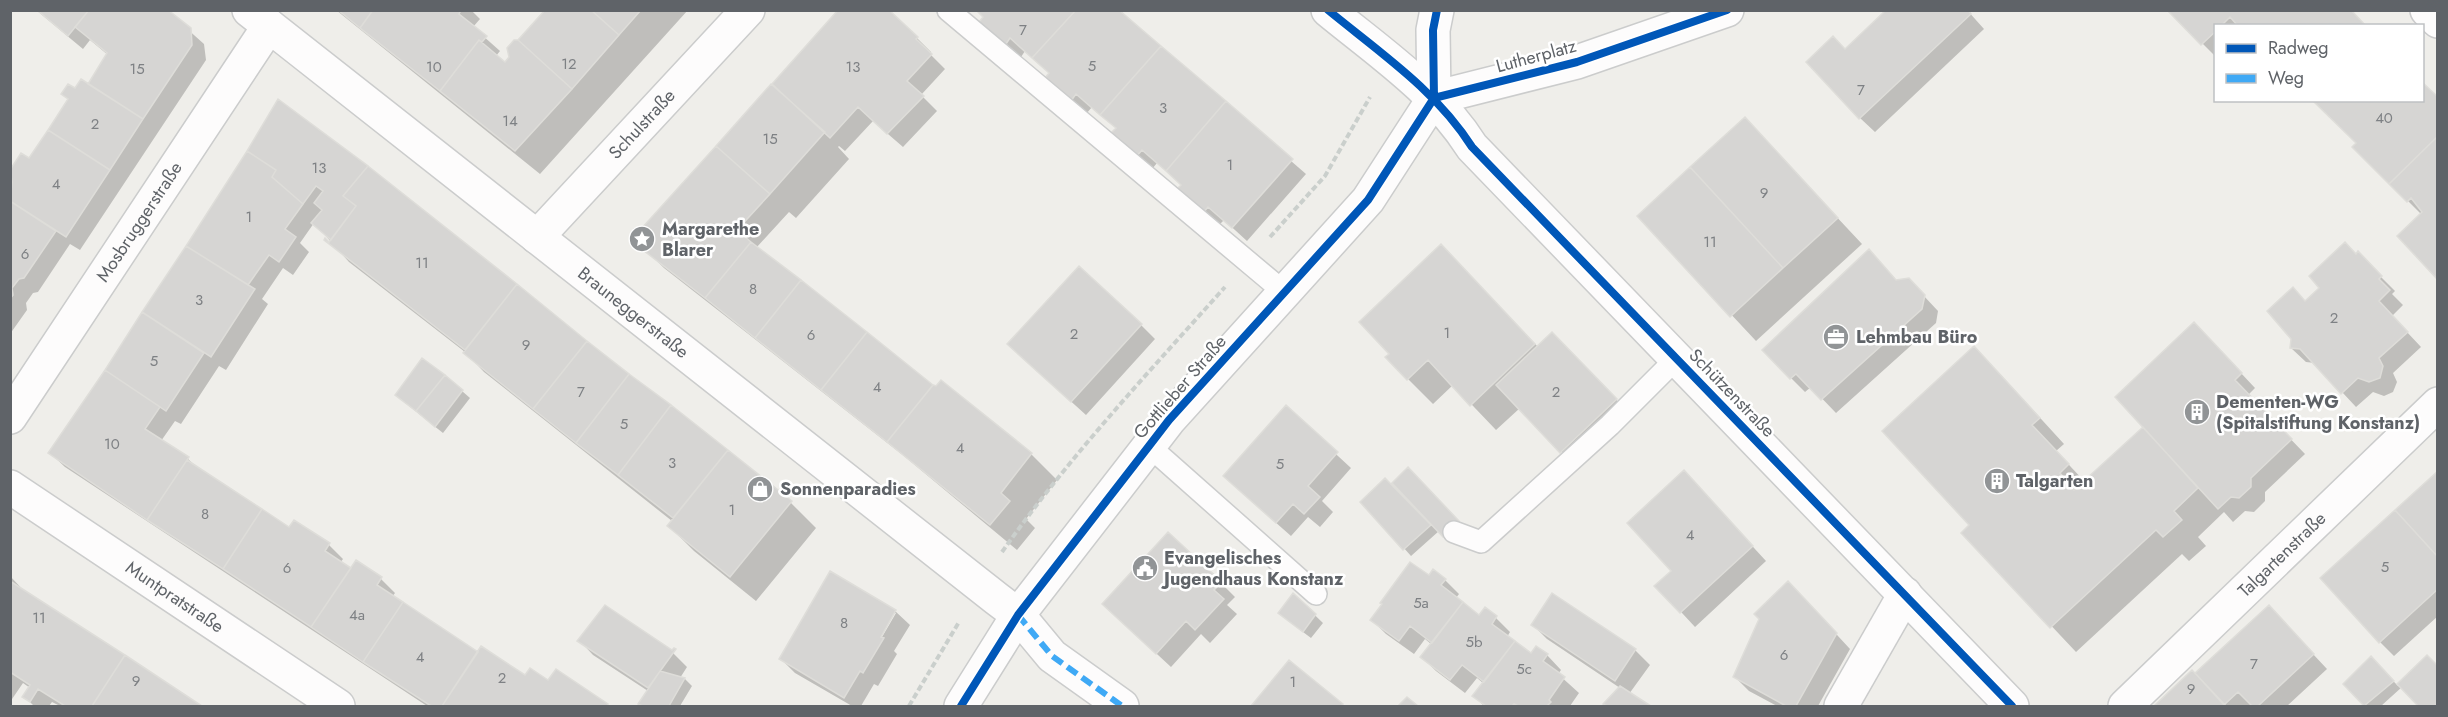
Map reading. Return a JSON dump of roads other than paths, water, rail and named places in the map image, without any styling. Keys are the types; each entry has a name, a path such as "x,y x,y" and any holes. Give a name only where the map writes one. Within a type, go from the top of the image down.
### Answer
{"street":[{"name":"Schulstraße","path":"537,237 748,10"},
{"name":"Schützenstraße","path":"1328,10 1434,98 1460,128 1472,147 2012,706"},
{"path":"1434,98 1433,30 1437,10"},
{"name":"Lutherplatz","path":"1434,98 1576,62 1727,10"},
{"path":"2427,10 2438,21"},
{"name":"Brauneggerstraße","path":"259,18 1018,615 1052,656 1122,706"},
{"name":"Mosbruggerstraße","path":"10,417 259,18"},
{"name":"Gottlieber Straße","path":"961,706 1018,615 1169,420 1368,200 1434,98"},
{"name":"Talgartenstraße","path":"2125,706 2438,404"},
{"name":"Muntpratstraße","path":"10,487 338,706"},
{"path":"1842,706 1905,594"}],"lane":[{"path":"948,10 1284,292"},
{"path":"1454,532 1481,542 1602,433 1677,358"},
{"path":"1149,446 1316,594"}],"place":[{"name":"Margarethe Blarer","path":"642,239"},
{"name":"Lehmbau Büro","path":"1836,337"},
{"name":"Dementen-WG (Spitalstiftung Konstanz)","path":"2197,412"},
{"name":"Talgarten","path":"1997,481"},
{"name":"Sonnenparadies","path":"760,489"},
{"name":"Evangelisches Jugendhaus Konstanz","path":"1145,568"}]}
